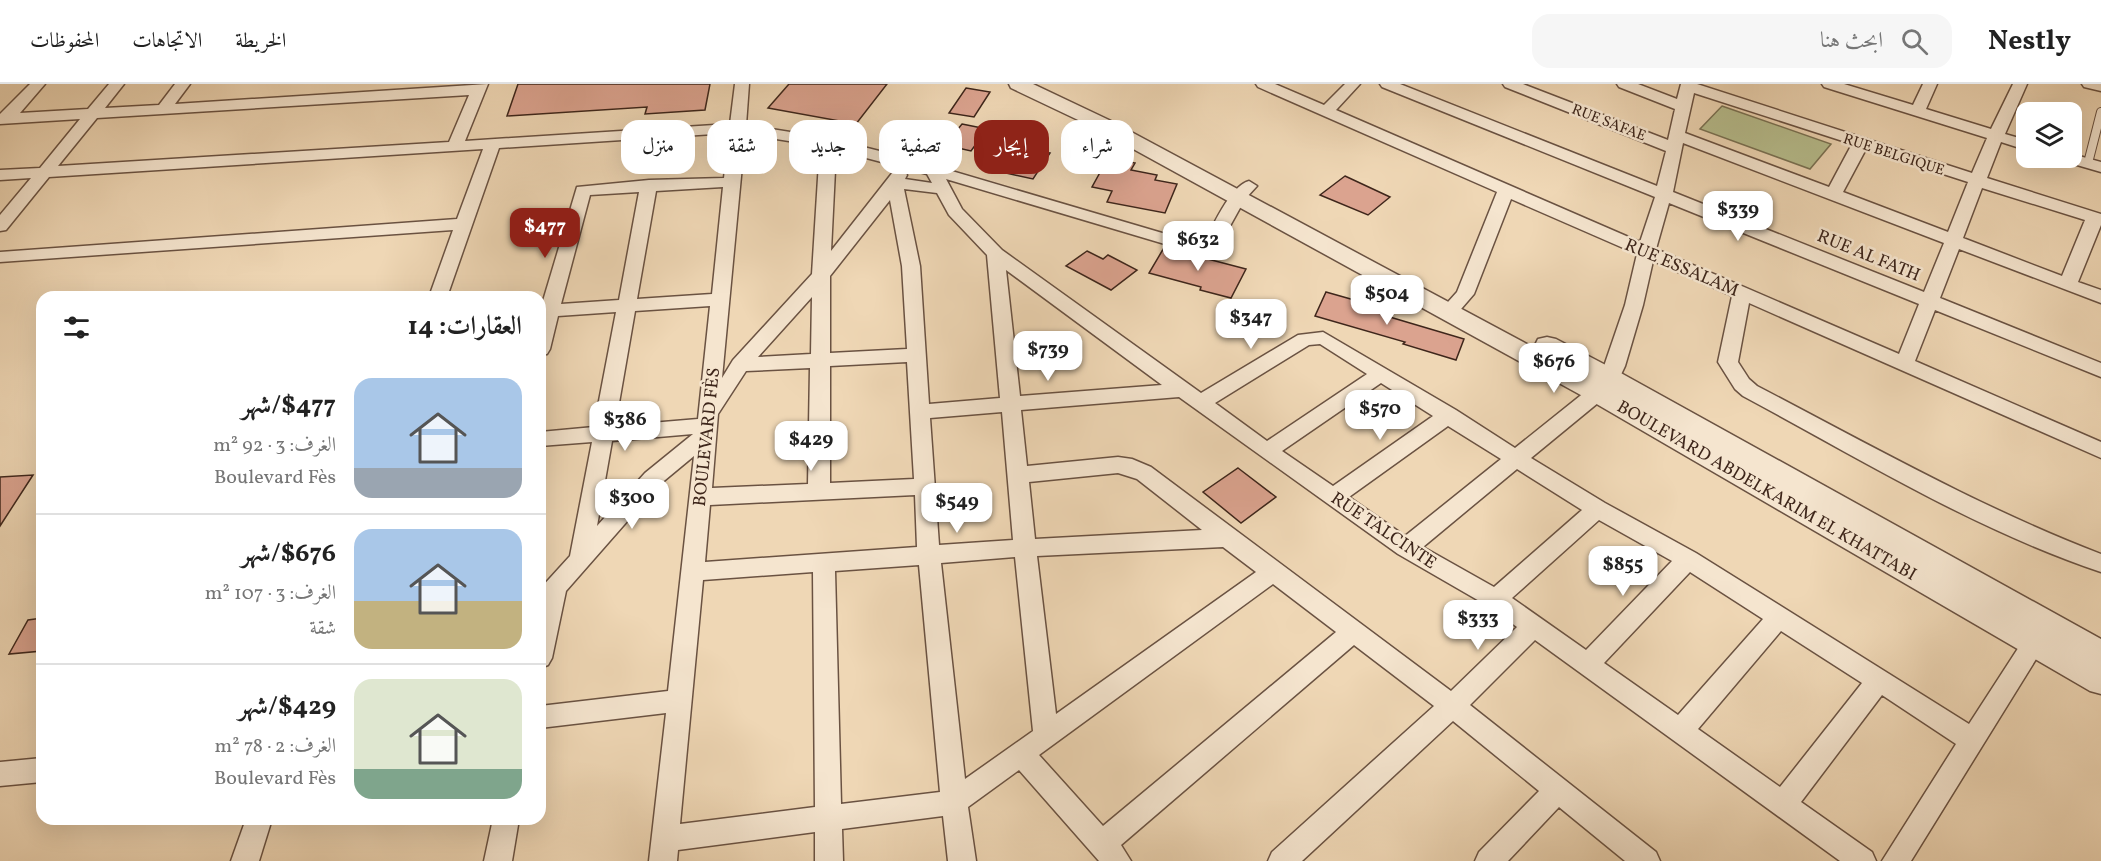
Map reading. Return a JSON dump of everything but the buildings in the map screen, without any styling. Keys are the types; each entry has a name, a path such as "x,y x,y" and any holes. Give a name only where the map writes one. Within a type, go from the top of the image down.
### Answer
{"street":[{"path":"3,119 38,84"},
{"path":"0,226 117,84"},
{"path":"164,108 183,84"},
{"path":"242,102 255,84"},
{"name":"BOULEVARD FÈS","path":"738,120 742,84"},
{"name":"BOULEVARD ABDELKARIM EL KHATTABI","path":"1018,84 1243,192 2101,654"},
{"name":"BOULEVARD ABDELKARIM EL KHATTABI","path":"1052,84 1115,114 1243,192"},
{"name":"RUE ESSALAM","path":"1263,84 2101,450"},
{"path":"1327,111 1353,84"},
{"name":"RUE AL FATH","path":"1387,84 2101,370"},
{"name":"RUE SAFAE","path":"1510,84 1833,195 2101,297"},
{"path":"1624,84 1682,106"},
{"path":"1829,84 2016,142"},
{"path":"1918,111 1930,84"},
{"path":"1904,364 1995,135 2019,84"},
{"path":"2089,84 2101,87"},
{"path":"1406,548 1603,385 1634,305 1646,252 1664,194 1688,85"},
{"name":"RUE BELGIQUE","path":"1688,85 2098,219"},
{"path":"3,119 242,102 354,90 480,87 455,145"},
{"path":"0,175 707,130"},
{"path":"440,291 493,143"},
{"path":"1833,195 1861,143"},
{"name":"BOULEVARD FÈS","path":"664,850 733,174"},
{"path":"819,492 821,275 826,174"},
{"path":"546,612 548,597 652,479 707,425 740,366 821,275 895,183 899,174"},
{"path":"927,174 938,180 1205,251 1209,249 1243,192"},
{"path":"895,183 938,180"},
{"name":"RUE TALCINTE","path":"938,180 965,224 996,254 1180,390 1406,548 1496,599 1862,861"},
{"path":"546,324 581,192 588,189 732,182"},
{"path":"895,183 911,266 929,556 962,861"},
{"path":"580,561 649,185"},
{"path":"1455,306 1506,190"},
{"path":"2068,285 2098,219"},
{"path":"0,257 463,224"},
{"path":"996,254 1025,548 1047,736"},
{"path":"1742,292 1728,362 1733,374 1750,391 2000,522 2053,546 2101,562"},
{"path":"549,311 720,299"},
{"path":"1199,403 1310,337 1328,340 1597,509 1688,559 1972,740"},
{"path":"740,366 917,356"},
{"path":"1267,451 1381,374"},
{"name":"BOULEVARD ABDELKARIM EL KHATTABI","path":"1603,385 2101,681"},
{"path":"919,412 1180,390"},
{"path":"1334,497 1449,415"},
{"path":"546,439 707,425"},
{"path":"1018,475 1118,465 1132,467 1143,473 1224,538 1452,706 1647,861"},
{"path":"700,497 924,487"},
{"path":"1496,599 1597,509"},
{"path":"692,572 1025,548 1224,538"},
{"path":"1588,664 1688,559"},
{"path":"824,564 829,861"},
{"path":"664,850 828,820 954,802 1273,572"},
{"path":"1680,731 1779,617"},
{"path":"1282,861 1452,706 1533,626"},
{"path":"1022,754 1110,852 1353,632"},
{"path":"1896,861 2034,643"},
{"path":"1783,804 1879,680"},
{"path":"546,716 679,701"},
{"path":"0,774 36,771"},
{"path":"1489,861 1557,791"},
{"path":"245,861 257,825"},
{"path":"498,861 505,825"}],"lane":[{"path":"2094,165 2101,112"}],"green space":[{"path":"1722,106 1831,144 1810,169 1700,129"}]}
